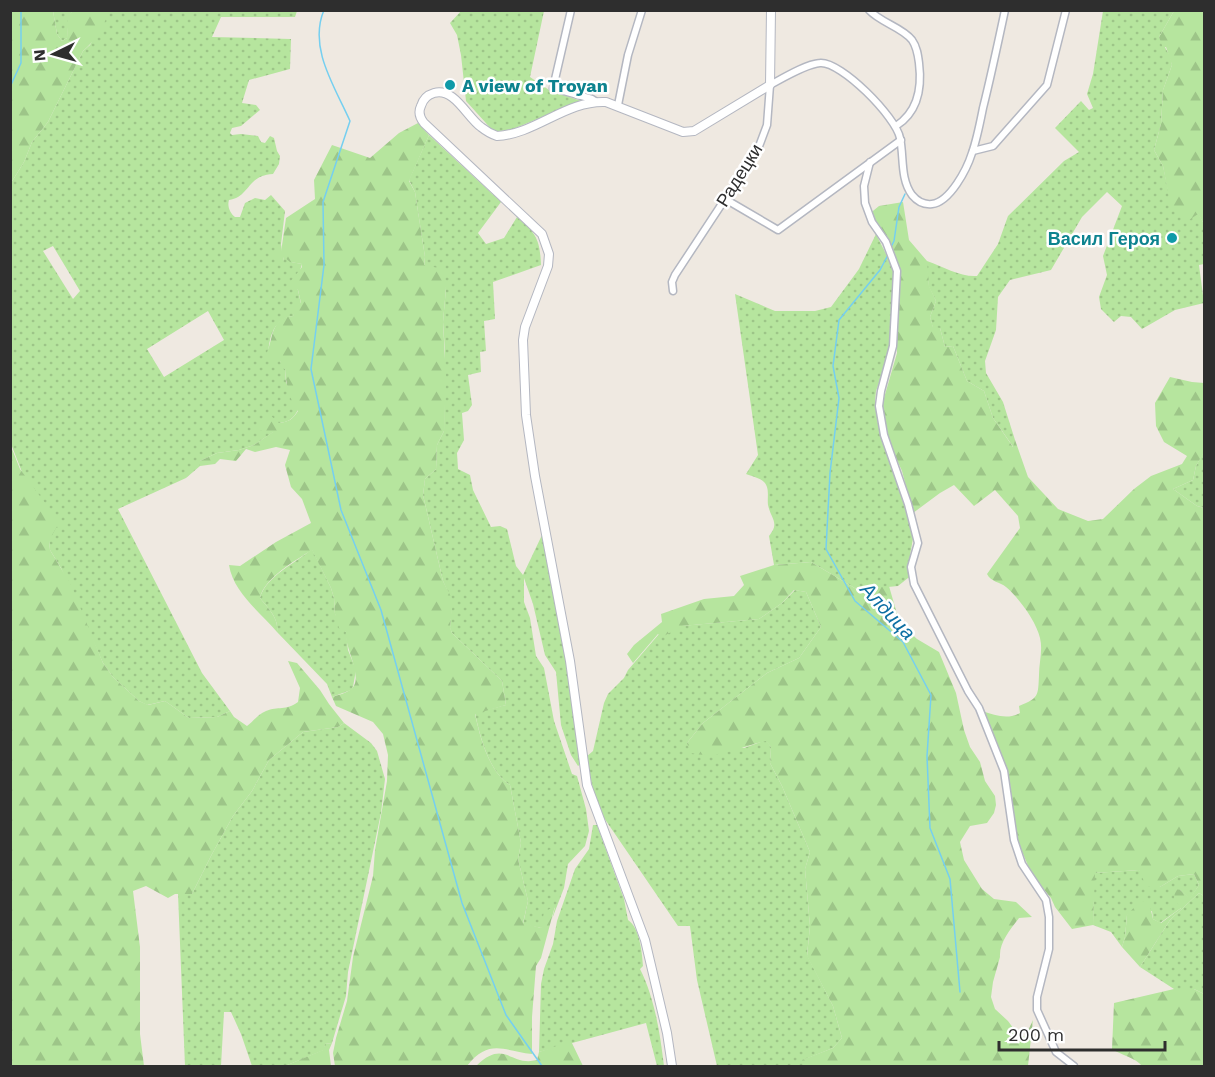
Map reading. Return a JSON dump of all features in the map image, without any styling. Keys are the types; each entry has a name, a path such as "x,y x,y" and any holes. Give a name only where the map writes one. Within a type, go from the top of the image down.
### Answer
{"street":[{"path":"571,10 553,88 595,101"},
{"path":"618,105 628,55 642,10"},
{"name":"Радецки","path":"673,291 672,282 675,274 758,149 767,125 771,10"},
{"path":"869,10 912,39 917,48 921,79 920,91 907,117 896,126"},
{"path":"672,1066 667,1033 645,940 587,785 570,661 535,476 526,416 523,340 525,327 548,266 549,254 542,234 424,123 420,116 421,104 431,94 446,94 459,104 481,128 497,136 509,134 578,105 595,101 618,105 688,132 694,131 770,85 816,63 825,63 848,77 875,100 896,126 901,140 907,184 912,196 931,204 944,200 956,185 973,151 1005,10"},
{"path":"973,151 993,146 1047,85 1066,10"},
{"path":"725,199 778,230 901,140"},
{"path":"870,162 864,186 865,203 872,222 886,242 897,271 893,346 879,406 884,435 908,504 918,543 912,560 911,574 914,585 979,708 1004,771 1014,840 1022,864 1046,900 1049,949 1036,997 1037,1010 1056,1052 1074,1066"}],"green space":[{"path":"11,10 53,11 57,34 62,41 67,38 68,16 73,11 109,11 99,33 83,51 48,122 32,142 24,162 11,183"},
{"path":"53,11 73,11 69,16 67,38 62,41 57,34"},
{"path":"108,11 297,11 295,17 221,17 212,37 291,39 290,69 249,80 242,103 256,105 260,110 241,126 232,128 230,133 258,136 261,142 265,143 270,136 274,138 280,156 279,164 273,174 258,178 241,195 229,200 228,205 235,217 240,217 245,203 255,198 265,200 271,195 285,211 281,244 283,261 284,256 291,262 302,264 295,287 298,290 301,304 293,316 286,318 275,327 270,340 268,361 280,361 285,369 286,382 298,410 294,416 279,423 275,431 254,445 217,453 200,461 200,466 186,478 118,509 202,673 230,711 217,717 189,718 165,701 147,705 139,701 113,677 103,663 61,568 50,550 49,541 11,444 11,183 24,162 32,142 48,122 83,51 90,45","holes":["53,246 80,291 73,299 43,251","208,311 224,340 164,377 147,349"]},
{"path":"461,11 544,11 530,77 549,90 581,101 513,129 494,132 466,101 457,35 450,23"},
{"path":"1103,11 1174,11 1159,37 1170,56 1172,65 1163,90 1161,124 1154,150 1163,166 1172,208 1198,213 1204,224 1204,264 1199,265 1204,303 1175,310 1142,329 1131,317 1121,316 1114,322 1101,309 1099,297 1107,275 1103,256 1122,206 1107,192 1082,217 1051,270 1010,280 998,297 996,330 985,361 986,373 1003,402 1015,440 1014,448 993,418 984,391 967,381 953,346 945,347 940,328 933,328 930,317 936,301 929,287 926,263 927,261 958,273 977,276 998,244 1008,216 1064,161 1079,152 1055,128 1081,101 1089,110 1093,108 1087,94 1093,74"},
{"path":"1174,11 1204,11 1204,224 1198,214 1189,220 1171,208 1163,166 1154,150 1161,124 1163,90 1172,65 1166,47 1163,48 1159,37"},
{"path":"418,123 429,135 409,181 415,192 425,257 424,265 443,269 446,288 443,322 446,378 444,431 437,445 436,469 425,479 423,495 443,581 453,601 450,627 452,633 502,681 506,705 475,714 491,763 496,772 510,785 521,843 518,859 528,901 523,923 541,928 544,912 555,906 541,958 536,966 532,1054 497,1048 482,1052 467,1066 335,1066 333,1053 336,1038 347,1001 353,957 373,876 375,850 387,781 388,755 383,734 373,722 336,706 332,697 348,691 354,685 355,671 346,632 339,628 331,588 312,550 274,577 260,598 275,618 277,632 241,593 232,575 229,565 240,566 276,542 311,523 302,499 291,487 285,465 290,450 276,447 255,452 246,449 236,461 220,459 215,464 200,466 200,461 217,453 254,445 273,432 259,430 257,425 270,415 279,423 285,422 298,411 288,391 285,369 280,361 267,361 266,356 275,327 281,320 293,316 296,305 301,303 298,290 292,287 290,282 302,264 290,262 284,257 282,265 278,265 274,256 275,253 281,252 286,218 315,199 314,180 332,145 370,158 399,133"},
{"path":"429,135 501,202 478,233 486,244 504,238 517,217 533,232 540,249 541,265 493,282 495,319 484,321 486,351 480,352 481,372 468,375 472,405 468,411 462,413 464,440 457,453 458,469 470,475 473,490 491,527 500,526 507,529 516,566 523,575 542,535 574,702 581,764 578,766 571,755 561,725 556,672 545,655 533,604 524,578 524,602 530,618 536,656 544,668 554,721 572,774 577,776 589,831 585,846 568,864 564,888 552,919 555,907 541,928 523,924 528,901 518,859 521,843 510,785 496,772 491,763 475,713 506,705 502,681 452,633 450,628 452,601 443,581 423,495 425,479 436,469 437,445 444,431 443,322 446,288 424,266 425,257 415,192 409,180"},
{"path":"903,202 909,240 927,261 929,286 936,301 930,317 933,327 940,328 945,347 953,346 967,381 984,391 993,418 1013,447 1015,440 1028,477 1058,509 1088,521 1103,519 1151,476 1182,464 1187,456 1164,442 1156,426 1155,403 1170,377 1204,383 1204,452 1196,466 1193,480 1173,489 1197,506 1204,508 1204,896 1199,893 1170,920 1140,967 1122,947 1127,915 1140,901 1149,902 1153,919 1161,923 1181,908 1174,899 1175,889 1190,898 1199,885 1194,874 1178,876 1160,887 1146,886 1139,870 1095,873 1093,925 1072,929 1032,875 1018,842 1012,814 1010,783 982,711 1001,716 1015,715 1020,713 1019,706 1030,701 1038,692 1041,647 1038,631 1016,597 987,574 1020,528 1018,516 995,490 974,506 954,485 913,513 902,471 887,438 882,405 897,353 899,279 895,254 868,215 879,206"},
{"path":"876,234 892,266 895,278 889,355 876,391 875,401 883,444 896,472 914,533 910,555 913,577 898,586 858,590 811,562 774,565 769,536 774,528 774,521 768,505 767,487 758,478 746,474 758,455 735,294 775,311 815,311 831,307 859,269"},
{"path":"10,444 20,469 62,526 56,528 49,541 50,550 71,585 103,663 113,677 139,701 148,705 165,701 189,718 217,717 230,711 234,717 247,726 263,712 298,702 300,688 288,661 297,663 344,723 338,727 303,732 269,760 252,791 233,816 192,894 175,894 168,898 146,886 133,891 140,947 140,1034 144,1066 11,1066"},
{"path":"1204,451 1204,508 1197,506 1173,489 1193,480 1196,466"},
{"path":"312,549 331,588 335,614 346,632 348,650 356,670 351,690 332,697 327,684 277,632 275,618 260,598 268,583"},
{"path":"811,562 858,590 889,586 897,614 904,627 917,639 939,652 956,693 970,747 980,762 985,781 995,796 994,813 987,823 970,826 960,842 964,860 982,889 994,899 1016,902 1032,917 1019,918 1003,941 991,997 995,1009 1016,1032 1025,1037 1033,1020 1028,1066 803,1066 802,1060 833,1048 842,1038 833,1006 807,956 810,926 805,869 810,852 770,763 771,747 766,741 711,755 691,753 687,743 703,723 767,673 799,658 821,627 806,592 794,590 782,603 759,619 682,626 662,637 658,634 633,663 627,654 634,645 662,622 661,614 704,599 734,596 744,585 740,576 774,565"},
{"path":"795,590 806,592 821,627 799,658 767,673 703,723 687,743 744,748 766,740 771,747 770,763 810,852 805,869 810,926 807,955 833,1006 842,1038 833,1048 803,1060 803,1066 717,1066 697,980 690,926 678,926 602,815 594,794 586,757 593,751 608,694 624,678 628,670 659,634 681,626 759,619 782,603"},
{"path":"344,723 371,743 377,751 385,779 381,813 348,972 346,996 332,1043 325,1044 324,1050 285,1066 252,1066 231,1012 224,1012 221,1066 185,1066 178,894 192,894 233,816 252,791 269,760 303,732 338,727"},
{"path":"593,825 597,825 624,899 628,920 638,935 643,966 640,969 653,1004 664,1066 657,1066 646,1023 539,1052 541,984 544,969 575,869 589,849"},
{"path":"1139,870 1160,887 1178,876 1194,874 1199,885 1190,899 1180,890 1181,908 1160,923 1153,919 1152,911 1127,915 1122,947 1111,932 1093,925 1094,873"},
{"path":"1199,893 1204,896 1204,994 1194,989 1174,989 1140,967 1170,920"},
{"path":"1174,989 1194,989 1204,994 1204,1066 1142,1066 1112,1049 1114,1003"},
{"path":"571,1041 583,1066 476,1066 494,1054 507,1055 520,1060 537,1060 539,1052"},
{"path":"332,1043 329,1050 331,1066 285,1066 323,1050 325,1044"}],"waterway":[{"path":"10,87 21,63 21,10"},
{"path":"324,10 320,24 321,53 325,67 350,121 323,202 324,265 311,369 341,510 381,610 462,903 506,1015 542,1066"},
{"name":"Алдица","path":"891,247 899,207 905,194"},
{"name":"Алдица","path":"888,255 880,270 839,320 833,366 839,398 830,473 826,549 855,601 903,642 931,695 927,756 930,828 950,879 960,992"}],"place":[{"name":"A view of Troyan","path":"450,85"},
{"name":"Васил Героя","path":"1172,238"}]}
